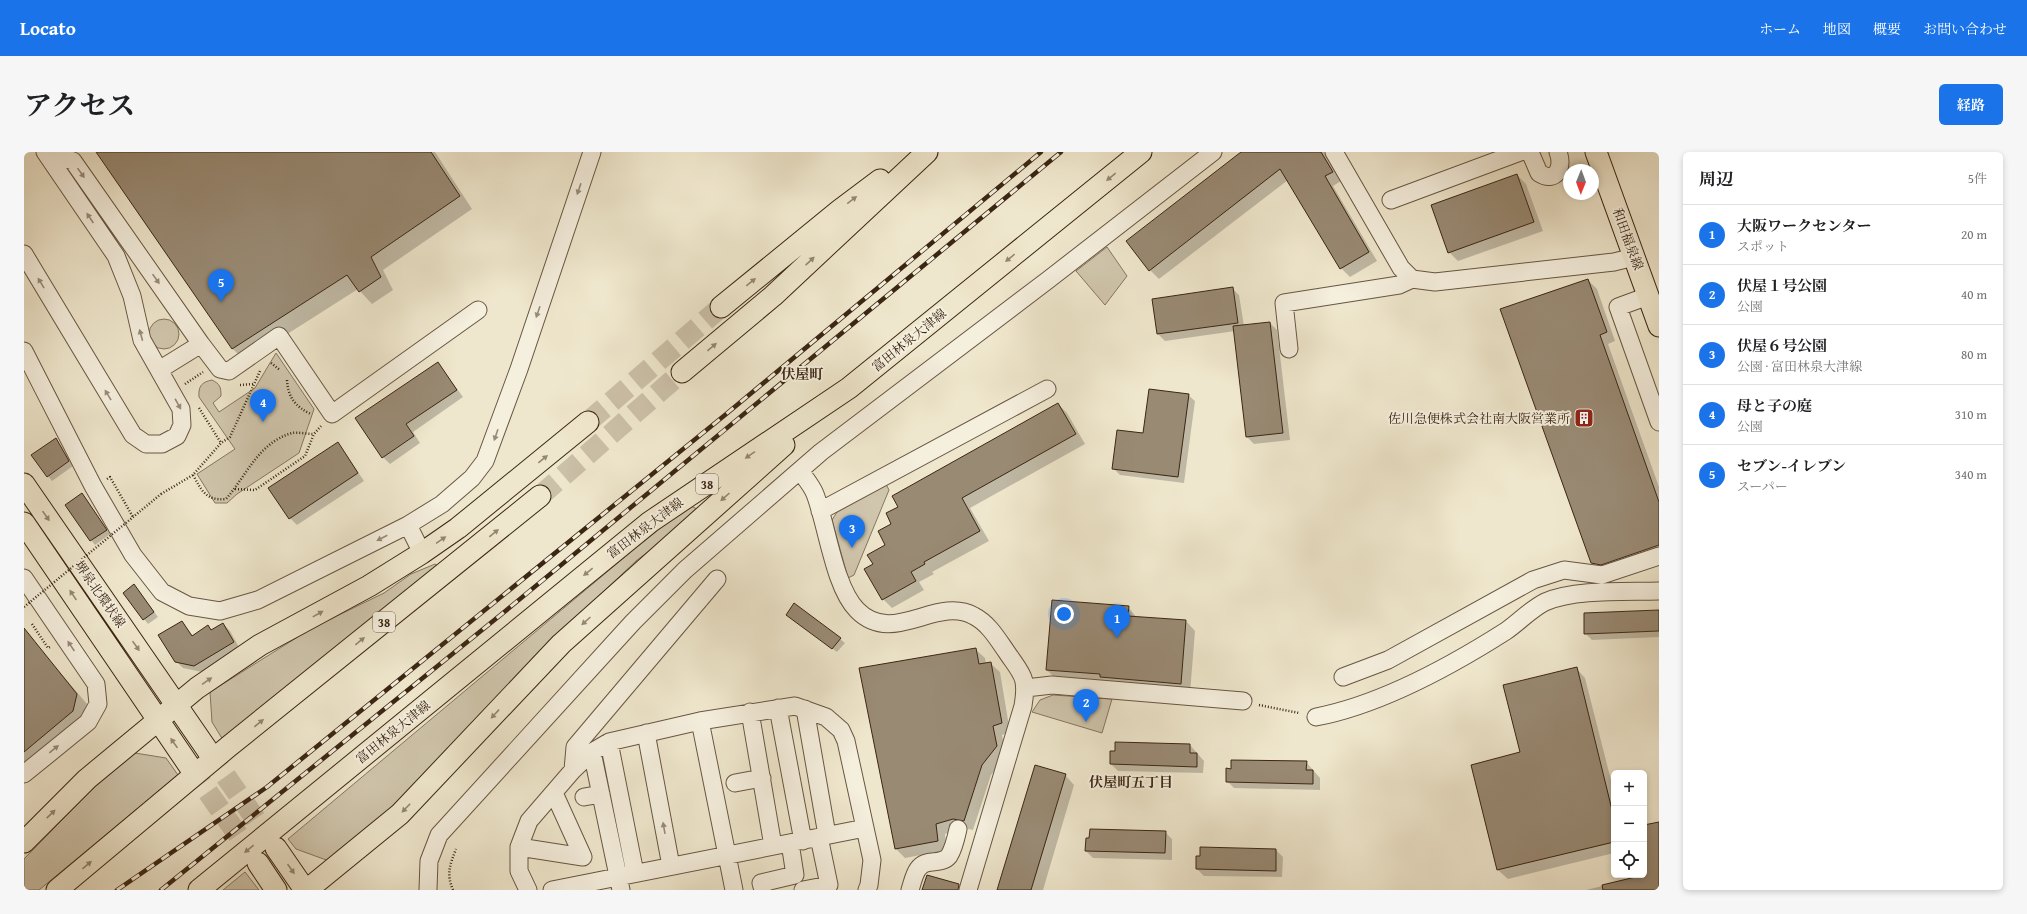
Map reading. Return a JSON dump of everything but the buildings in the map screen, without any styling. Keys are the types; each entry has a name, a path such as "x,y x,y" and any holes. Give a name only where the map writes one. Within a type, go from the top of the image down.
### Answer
{"main road":[{"path":"721,307 840,210 916,152"},
{"path":"682,372 773,296 927,152"},
{"name":"富田林泉大津線","path":"199,890 650,522 849,388 1141,152"},
{"name":"和田福泉線","path":"1596,152 1659,326"},
{"path":"276,848 306,890 400,814 561,644 849,388"},
{"path":"24,842 87,778 197,688 260,645 369,586 422,553 458,528 588,422"},
{"name":"堺泉北環状線","path":"24,484 176,705"},
{"name":"38","path":"57,890 228,747 540,496"},
{"name":"堺泉北環状線","path":"24,523 158,720"},
{"path":"176,705 208,751"},
{"path":"158,720 190,766"},
{"path":"258,863 276,890"}],"street":[{"path":"24,254 133,435 146,444 162,444 177,436 182,425 181,409 142,340 132,296 116,256 45,152"},
{"path":"50,152 73,161 200,344 220,369 229,371 279,336 328,417 478,310"},
{"path":"24,351 93,486 133,555 162,592 189,606 220,611 258,600 408,525 442,504 472,478 486,461 519,369 592,152"},
{"path":"428,890 429,861 439,836 633,622 685,570 821,452 1048,280 1213,152"},
{"path":"1334,152 1401,268 1412,279"},
{"path":"1391,200 1520,152"},
{"path":"1530,152 1539,173 1547,176 1556,174 1561,168 1561,159 1558,152"},
{"path":"1289,349 1284,303 1399,285 1412,279 1436,282 1614,262 1634,257"},
{"path":"1648,296 1618,307 1659,422"},
{"path":"160,370 200,344"},
{"path":"820,511 1047,389"},
{"path":"800,471 815,492 843,590 857,610 877,623 905,623 943,611 958,610 974,615 994,634 1024,677 1026,688 1023,706 968,890"},
{"path":"408,525 422,553"},
{"path":"1343,677 1388,660 1533,580 1564,570 1602,575 1659,556"},
{"path":"573,770 575,747 716,579"},
{"path":"24,774 88,722 98,704 96,684 25,582"},
{"path":"1316,717 1341,712 1389,694 1506,630 1544,603 1567,595 1659,591"},
{"path":"1026,688 1052,685 1243,701"},
{"path":"528,890 519,871 519,846 528,821 573,770 592,752 609,742 646,733 700,721 795,706 826,717 841,730 846,741 872,860 867,890"},
{"path":"763,890 761,883 795,875 797,842 778,708"},
{"path":"803,890 829,884 805,709"},
{"path":"750,712 773,846"},
{"path":"700,721 734,890"},
{"path":"646,733 671,866"},
{"path":"609,742 634,828 635,874"},
{"path":"592,752 619,883"},
{"path":"735,783 762,778"},
{"path":"519,846 583,857 554,793"},
{"path":"584,798 601,794"},
{"path":"561,889 619,883 635,874 865,828"},
{"path":"910,890 918,869 926,862 942,860 948,857 953,848 958,829"}],"path":[{"path":"235,489 255,490 305,456 314,434 320,429 328,417 299,408 292,400 284,373 268,360"},
{"path":"24,607 161,494 193,475 221,442 230,437 262,368"},
{"path":"188,391 184,384 208,369"},
{"path":"190,372 194,378"},
{"path":"234,385 254,384"},
{"path":"196,404 221,442"},
{"path":"193,475 203,494 218,500 226,499 235,489 258,454 280,439 294,433 314,434"},
{"path":"112,480 133,517"},
{"path":"28,618 48,648"},
{"path":"1243,701 1316,717"},
{"path":"453,890 448,878 450,865 456,849"}],"shaded area":[{"path":"1107,247 1127,276 1105,305 1076,271"},
{"path":"164,319 175,323 179,334 175,345 164,349 153,345 149,334 153,323"},
{"path":"276,353 314,409 299,453 237,494 227,503 215,503 197,474 235,449 199,397 200,387 203,383 212,380 218,384 221,396 213,403 219,412 255,388"},
{"path":"886,484 889,490 854,575 848,578 832,520 837,512"},
{"path":"689,505 703,512 637,560 544,648 388,816 329,861 296,849 288,839"},
{"path":"435,564 441,568 223,740 212,722 210,692 312,628 384,593 411,574"},
{"path":"1053,695 1112,699 1102,733 1032,712 1040,700"},
{"path":"135,753 166,758 178,775 39,890 24,890 24,859 90,791"},
{"path":"245,872 259,890 223,890"}],"tunnel":[{"path":"588,422 721,307"},
{"path":"540,496 682,372"},
{"path":"208,751 276,848"},
{"path":"190,767 258,863"}],"railway":[{"path":"117,890 267,787 725,415 1041,152"},
{"path":"161,890 503,613 1061,152"}],"place":[{"name":"セブン-イレブン","path":"221,302"},
{"name":"佐川急便株式会社南大阪営業所","path":"1584,418"},
{"name":"母と子の庭","path":"263,422"},
{"name":"伏屋６号公園","path":"852,548"},
{"name":"大阪ワークセンター","path":"1117,638"},
{"name":"伏屋１号公園","path":"1086,722"}],"district":[{"name":"伏屋町","path":"802,374"},
{"name":"伏屋町五丁目","path":"1131,782"}]}
